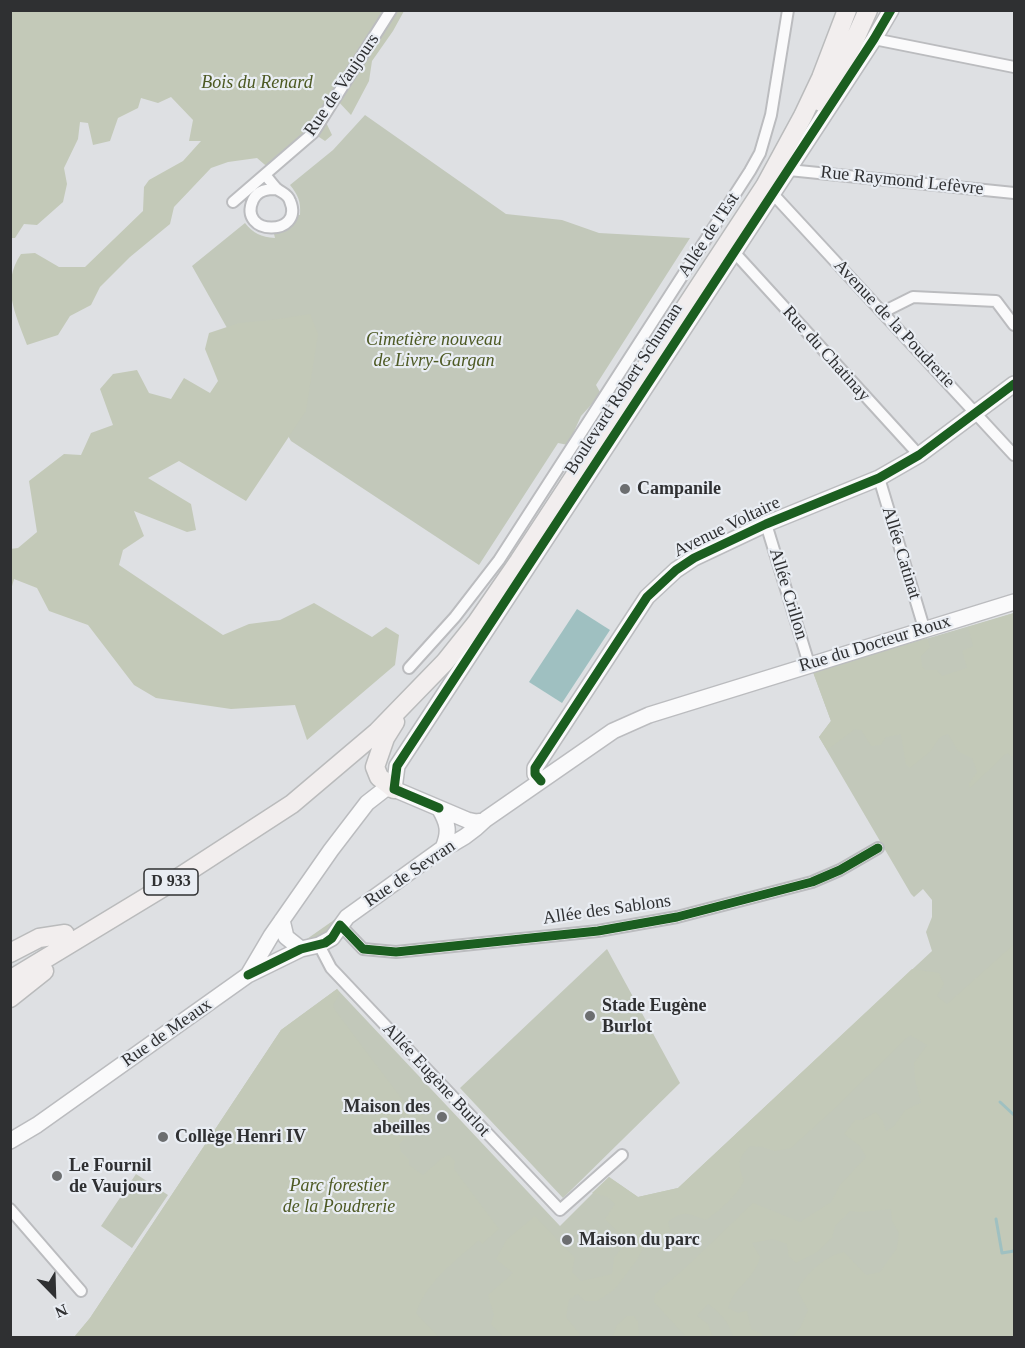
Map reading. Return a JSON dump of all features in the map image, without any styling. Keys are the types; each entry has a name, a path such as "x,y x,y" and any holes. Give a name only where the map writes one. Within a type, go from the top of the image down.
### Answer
{"highway":[{"name":"D 933","path":"10,968 259,813 325,763 410,685 456,634 513,555 756,181 803,93 837,10"},
{"name":"D 933","path":"10,980 175,880 292,804 377,732 445,662 477,622 519,561 738,229 786,161 847,10"},
{"path":"786,161 850,51 868,10"},
{"path":"394,789 379,777 375,767 385,738 411,706 420,688"},
{"path":"10,998 74,948 94,928"},
{"path":"10,953 39,938 65,934"}],"main road":[{"name":"Boulevard Robert Schuman","path":"394,789 397,766 772,193 786,161 874,39 891,10"},
{"name":"Avenue Voltaire","path":"541,781 535,768 647,597 676,570 694,558 766,524 879,478 919,455 1014,384"},
{"name":"Rue du Docteur Roux","path":"541,781 629,722 924,628 1014,602"},
{"name":"Rue de Sevran","path":"301,950 319,945 332,938 347,917 443,848 479,827 484,820 541,781"},
{"path":"248,975 282,920 331,850 367,803 386,789 394,789 467,820 477,822 484,820"},
{"path":"439,808 447,821 448,832 443,848"},
{"path":"282,920 285,937 301,950"},
{"name":"Rue de Meaux","path":"10,1141 37,1125 248,975 301,950"},
{"name":"Rue de Meaux","path":"10,1148 34,1130 37,1125"}],"street":[{"name":"Rue de Vaujours","path":"251,210 236,199 313,133 392,10"},
{"name":"Allée de l'Est","path":"409,668 455,618 499,560 750,171 760,153 771,115 790,12"},
{"path":"874,39 1014,67"},
{"name":"Rue Raymond Lefèvre","path":"786,161 1014,193"},
{"path":"265,175 277,189 285,193 292,209 285,224 275,229 266,228 258,224 254,218 251,210 253,201 257,194 266,189 277,189"},
{"name":"Avenue de la Poudrerie","path":"772,193 1014,455"},
{"name":"Rue du Chatinay","path":"734,252 919,455"},
{"path":"883,312 913,297 996,301 1014,325"},
{"name":"Allée Catinat","path":"879,478 924,628"},
{"name":"Allée Crillon","path":"766,524 809,664"},
{"name":"Allée des Sablons","path":"340,925 363,949 396,952 598,931 712,910 812,882 840,870 878,848"},
{"name":"Allée Eugène Burlot","path":"319,945 325,961 342,981 560,1210 622,1155"},
{"path":"10,1209 81,1291"}],"green space":[{"name":"Bois du Renard","path":"11,11 404,11 372,61 369,81 351,115 335,98 323,116 332,135 325,141 313,133 271,170 257,158 228,162 211,168 174,207 170,224 130,257 100,287 91,305 70,316 58,335 27,345 15,311 11,289 15,266 21,254 35,253 59,267 85,267 143,211 144,187 149,180 183,161 201,141 189,141 193,120 171,97 158,103 141,98 138,108 118,118 110,141 93,145 88,123 80,122 78,139 64,168 67,184 63,202 37,225 24,224 15,238 11,238"},
{"name":"Cimetière nouveau de Livry-Gargan","path":"365,115 506,214 562,220 599,233 690,238 596,385 601,394 581,416 568,445 558,443 479,565 291,441 192,266 245,223 258,234 275,238 274,234 289,227 295,214 300,215 298,198 290,185 333,150"},
{"path":"310,314 318,334 306,411 246,501 179,461 148,478 191,504 196,530 187,532 134,511 144,536 123,550 119,565 223,635 249,624 280,620 314,603 372,637 386,627 399,635 395,665 307,740 295,705 231,709 156,698 134,685 88,625 49,611 37,588 14,579 11,590 10,549 18,548 37,532 29,481 64,454 81,455 91,433 113,425 100,389 113,374 137,370 149,393 171,399 184,378 210,393 218,381 205,349 209,333 239,323"},
{"name":"Parc forestier de la Poudrerie","path":"1014,613 1014,1337 74,1338 90,1318 281,1030 337,989 560,1226 609,1177 638,1197 678,1188 932,951 926,932 932,917 932,900 923,889 914,897 911,894 819,737 831,721 813,672"},
{"path":"1014,613 1014,758 1007,753 970,788 969,784 977,772 972,758 958,751 948,734 940,737 930,752 910,768 906,764 901,734 886,737 881,745 871,746 861,730 855,729 827,750 819,737 831,721 813,672 927,638 930,647 921,656 922,666 925,670 937,670 942,676 967,668 962,651 973,646 968,627"},
{"path":"344,913 327,938 304,941"},
{"path":"1014,944 1014,1337 792,1337 801,1326 808,1310 797,1290 806,1277 823,1261 844,1252 866,1275 880,1272 897,1248 899,1233 892,1221 891,1209 850,1211 835,1226 832,1238 817,1252 796,1263 789,1256 787,1244 773,1239 752,1243 760,1257 753,1272 735,1294 728,1308 738,1313 747,1311 751,1329 762,1334 763,1337 733,1337 724,1318 708,1304 697,1316 708,1324 713,1337 702,1335 686,1337 654,1302 655,1294 753,1203 800,1222 831,1202 840,1185 866,1157 860,1146 844,1134 855,1120 862,1120 876,1112 883,1121 886,1131 894,1126 905,1110 921,1103 915,1080 914,1063 927,1045 910,1035 791,1148 775,1151 750,1146 740,1162 744,1181 741,1187 717,1212 706,1220 686,1214 678,1215 668,1222 670,1231 646,1244 615,1289 597,1301 585,1301 577,1294 569,1300 566,1317 579,1333 579,1337 503,1337 491,1324 494,1315 488,1295 513,1273 496,1259 507,1239 535,1216 575,1258 572,1272 581,1281 612,1274 614,1258 623,1246 620,1234 605,1219 615,1204 608,1197 592,1193 609,1177 638,1197 678,1188 912,969 939,973 944,984 937,996 947,1004"},
{"name":"Stade Eugène Burlot","path":"607,949 680,1083 563,1198 460,1088"},
{"path":"337,989 340,993 333,1005 335,1010 408,1107 421,1111 423,1118 399,1144 401,1152 409,1160 409,1165 423,1175 442,1158 449,1155 455,1161 454,1169 499,1229 482,1244 479,1240 451,1265 434,1281 421,1301 416,1313 439,1337 74,1337 90,1318 281,1030"},
{"path":"136,1174 168,1195 132,1248 101,1226"},
{"path":"627,1316 634,1316 638,1322 639,1337 612,1337 617,1325"}],"water":[{"path":"577,609 610,630 562,703 529,682"}],"waterway":[{"path":"1000,1102 1014,1115"},
{"path":"996,1219 1002,1253 1014,1251"}],"cycle path":[{"path":"439,808 394,789 397,766 891,10"},
{"path":"541,781 535,774 535,768 647,597 676,570 694,558 766,524 879,478 919,455 1014,384"},
{"path":"248,975 301,949 325,943 332,938 340,925 363,949 396,952 598,931 677,917 812,882 840,870 878,848"}],"place":[{"name":"Campanile","path":"625,489"},
{"name":"Stade Eugène Burlot","path":"590,1016"},
{"name":"Maison des abeilles","path":"442,1117"},
{"name":"Collège Henri IV","path":"163,1137"},
{"name":"Le Fournil de Vaujours","path":"57,1176"},
{"name":"Maison du parc","path":"567,1240"}]}
